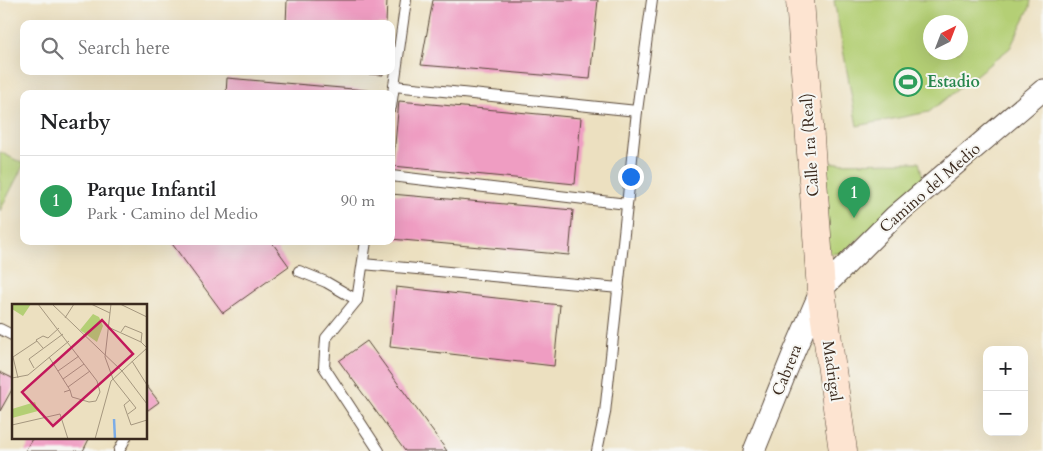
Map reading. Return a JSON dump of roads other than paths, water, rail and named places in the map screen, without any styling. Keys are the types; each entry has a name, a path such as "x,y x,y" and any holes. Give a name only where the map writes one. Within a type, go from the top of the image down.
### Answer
{"street":[{"name":"Calle 1ra (Real)","path":"800,0 820,290"},
{"name":"Camino del Medio","path":"820,290 895,216 1041,96"},
{"name":"Cabrera","path":"754,451 820,290"},
{"name":"Madrigal","path":"820,290 843,451"}],"lane":[{"path":"393,90 406,0"},
{"path":"597,451 606,413 636,110 652,0"},
{"path":"394,86 636,110"},
{"path":"395,176 626,204"},
{"path":"365,245 357,300 326,338 324,367 379,451"},
{"path":"363,264 619,288"},
{"path":"299,271 326,282 357,300"},
{"path":"0,329 12,335"},
{"path":"118,451 125,438"}],"place":[{"name":"Estadio","path":"908,82"},
{"name":"Parque Infantil","path":"854,218"}]}
